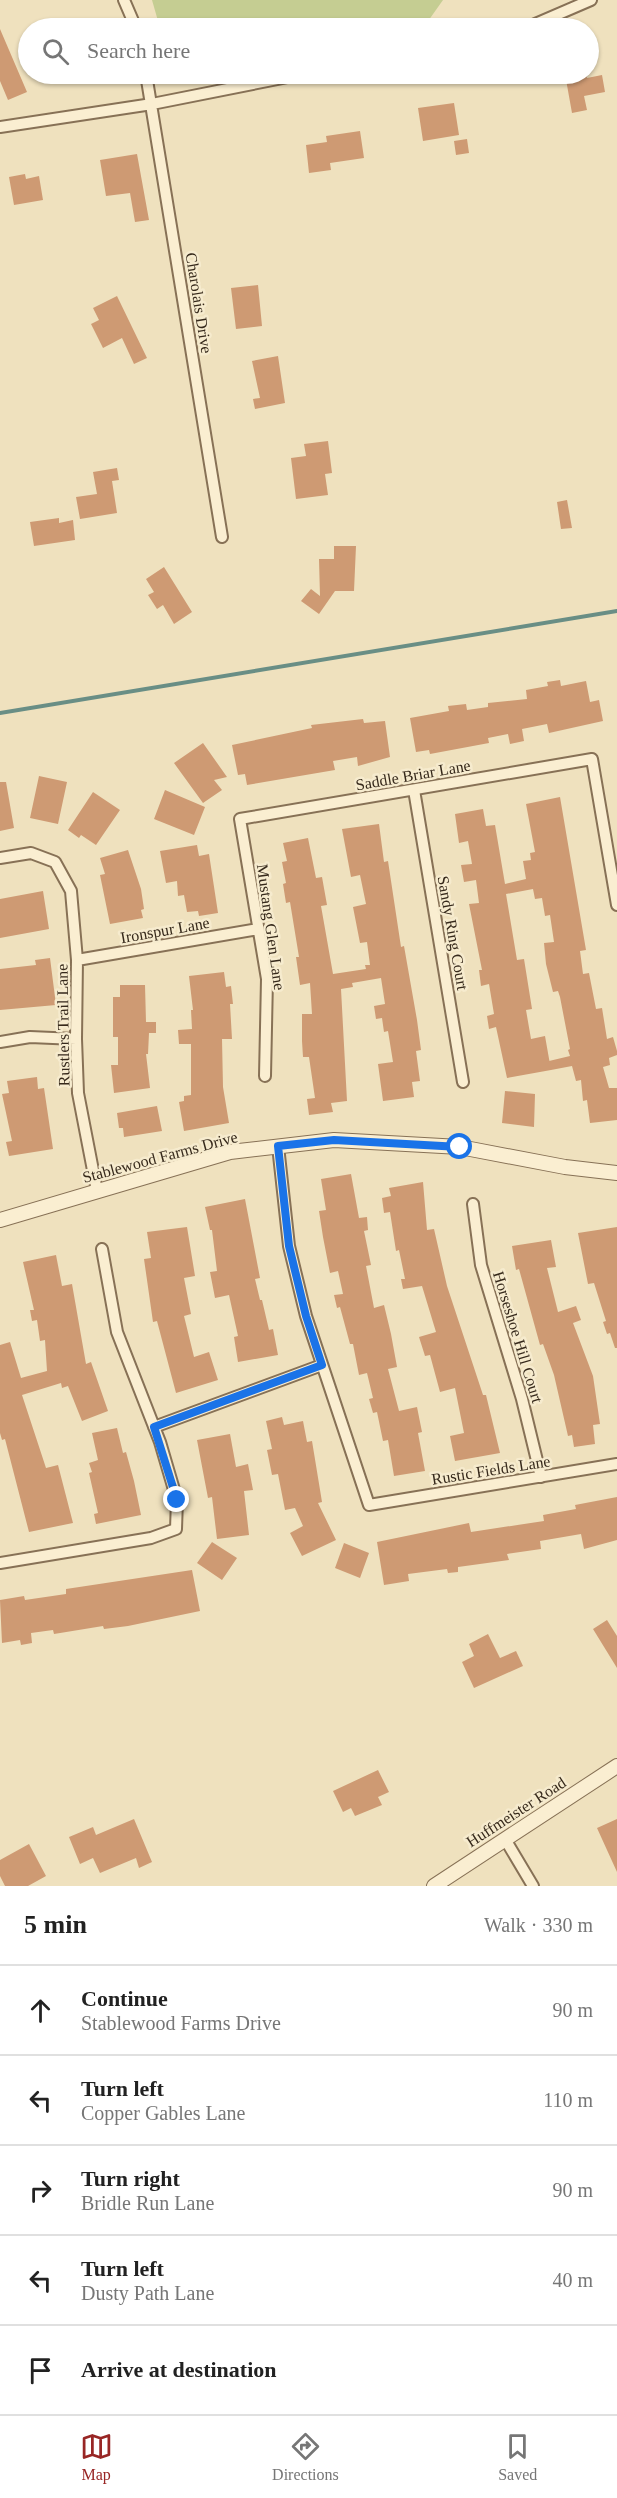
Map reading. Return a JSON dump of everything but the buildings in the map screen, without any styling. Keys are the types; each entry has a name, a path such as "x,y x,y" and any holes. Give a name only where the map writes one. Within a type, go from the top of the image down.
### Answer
{"street":[{"path":"124,0 132,18"},
{"path":"549,18 591,0"},
{"name":"Charolais Drive","path":"148,84 222,537"},
{"path":"0,127 152,104 253,84"},
{"name":"Saddle Briar Lane","path":"240,819 592,759 617,905"},
{"name":"Sandy Ring Court","path":"414,790 463,1082"},
{"name":"Mustang Glen Lane","path":"240,819 267,979 265,1076"},
{"name":"Rustlers Trail Lane","path":"0,858 31,853 55,862 71,891 77,960 78,1093 97,1191"},
{"name":"Ironspur Lane","path":"77,960 258,929"},
{"path":"0,1042 30,1037 76,1039"},
{"name":"Stablewood Farms Drive","path":"0,1220 230,1152 334,1140 460,1147 565,1167 617,1173"},
{"path":"154,1427 322,1365 306,1316 289,1246 278,1146"},
{"name":"Horseshoe Hill Court","path":"472,1204 481,1265 522,1399 541,1476"},
{"path":"0,1562 151,1538 176,1529 177,1500 154,1427 117,1332 102,1249"},
{"name":"Rustic Fields Lane","path":"322,1365 369,1505 617,1464"},
{"name":"Huffmeister Road","path":"434,1886 617,1766"},
{"path":"505,1839 533,1886"}],"green space":[{"path":"152,0 443,0 430,18 157,18"}],"waterway":[{"path":"0,713 617,611"}],"route":[{"path":"177,1500 154,1427 322,1365 306,1316 289,1246 278,1146 334,1140 460,1147"}]}
